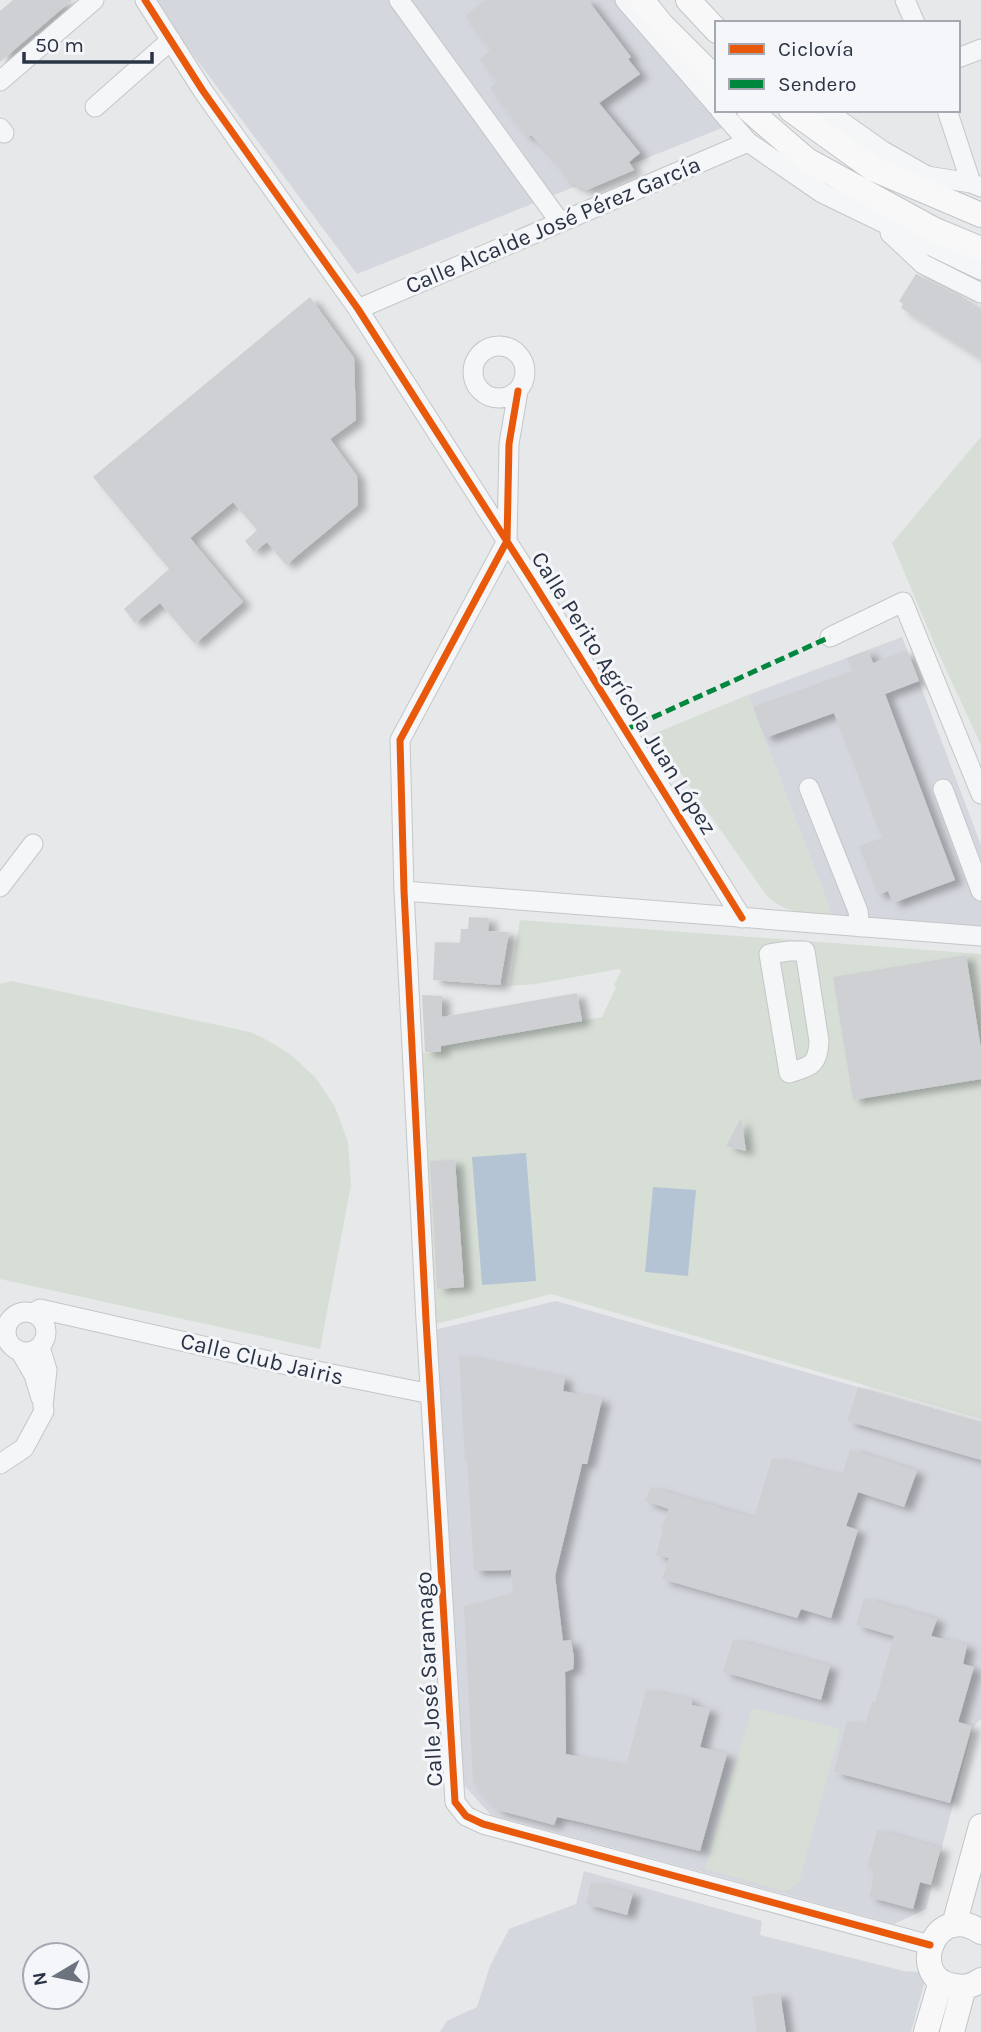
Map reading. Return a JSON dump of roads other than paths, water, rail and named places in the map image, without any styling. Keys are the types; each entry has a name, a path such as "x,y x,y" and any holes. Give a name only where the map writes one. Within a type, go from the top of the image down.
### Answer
{"main road":[{"path":"642,0 661,24 715,78"},
{"path":"688,0 715,29"},
{"path":"752,112 807,160 933,229 981,249"},
{"path":"794,112 873,169 981,215"},
{"path":"954,1924 981,1826"},
{"path":"973,1983 950,1986 940,1981 930,1966 928,1955 936,1936 954,1924 964,1924 981,1932"},
{"path":"926,2032 940,1981"},
{"path":"952,2032 973,1983"}],"street":[{"path":"0,81 94,0"},
{"name":"Calle Perito Agrícola Juan López","path":"145,0 203,91 358,309 507,541 742,918"},
{"path":"399,0 560,222"},
{"path":"625,0 715,105"},
{"path":"703,0 724,21"},
{"path":"905,0 914,21"},
{"path":"95,107 171,40"},
{"path":"960,57 981,49"},
{"path":"722,112 748,142 822,193 981,270"},
{"path":"828,112 883,151 927,176 976,185"},
{"path":"948,112 976,185"},
{"name":"Calle Alcalde José Pérez García","path":"358,309 748,142"},
{"path":"874,218 923,264 981,293"},
{"path":"507,541 509,444 518,391"},
{"name":"Calle José Saramago","path":"507,541 400,740 404,891 455,1802 466,1816 483,1824 930,1945"},
{"path":"830,637 903,602 981,794"},
{"path":"809,788 858,911 860,927"},
{"path":"943,789 981,891"},
{"path":"0,887 33,844"},
{"path":"404,891 981,936"},
{"path":"786,922 789,951"},
{"path":"789,951 805,951 819,1041 818,1056 811,1066 789,1073 769,954 789,951"},
{"name":"Calle Club Jairis","path":"34,1313 40,1309 287,1365 431,1394"},
{"path":"7,1335 21,1312 34,1313 43,1322 46,1335 42,1344 47,1370 43,1406"},
{"path":"7,1335 34,1351 70,1327 93,1321"},
{"path":"0,1464 24,1448 44,1411 34,1375 7,1335"}],"water":[{"path":"526,1153 536,1281 482,1285 472,1157"},
{"path":"653,1187 696,1190 688,1276 645,1272"}]}
